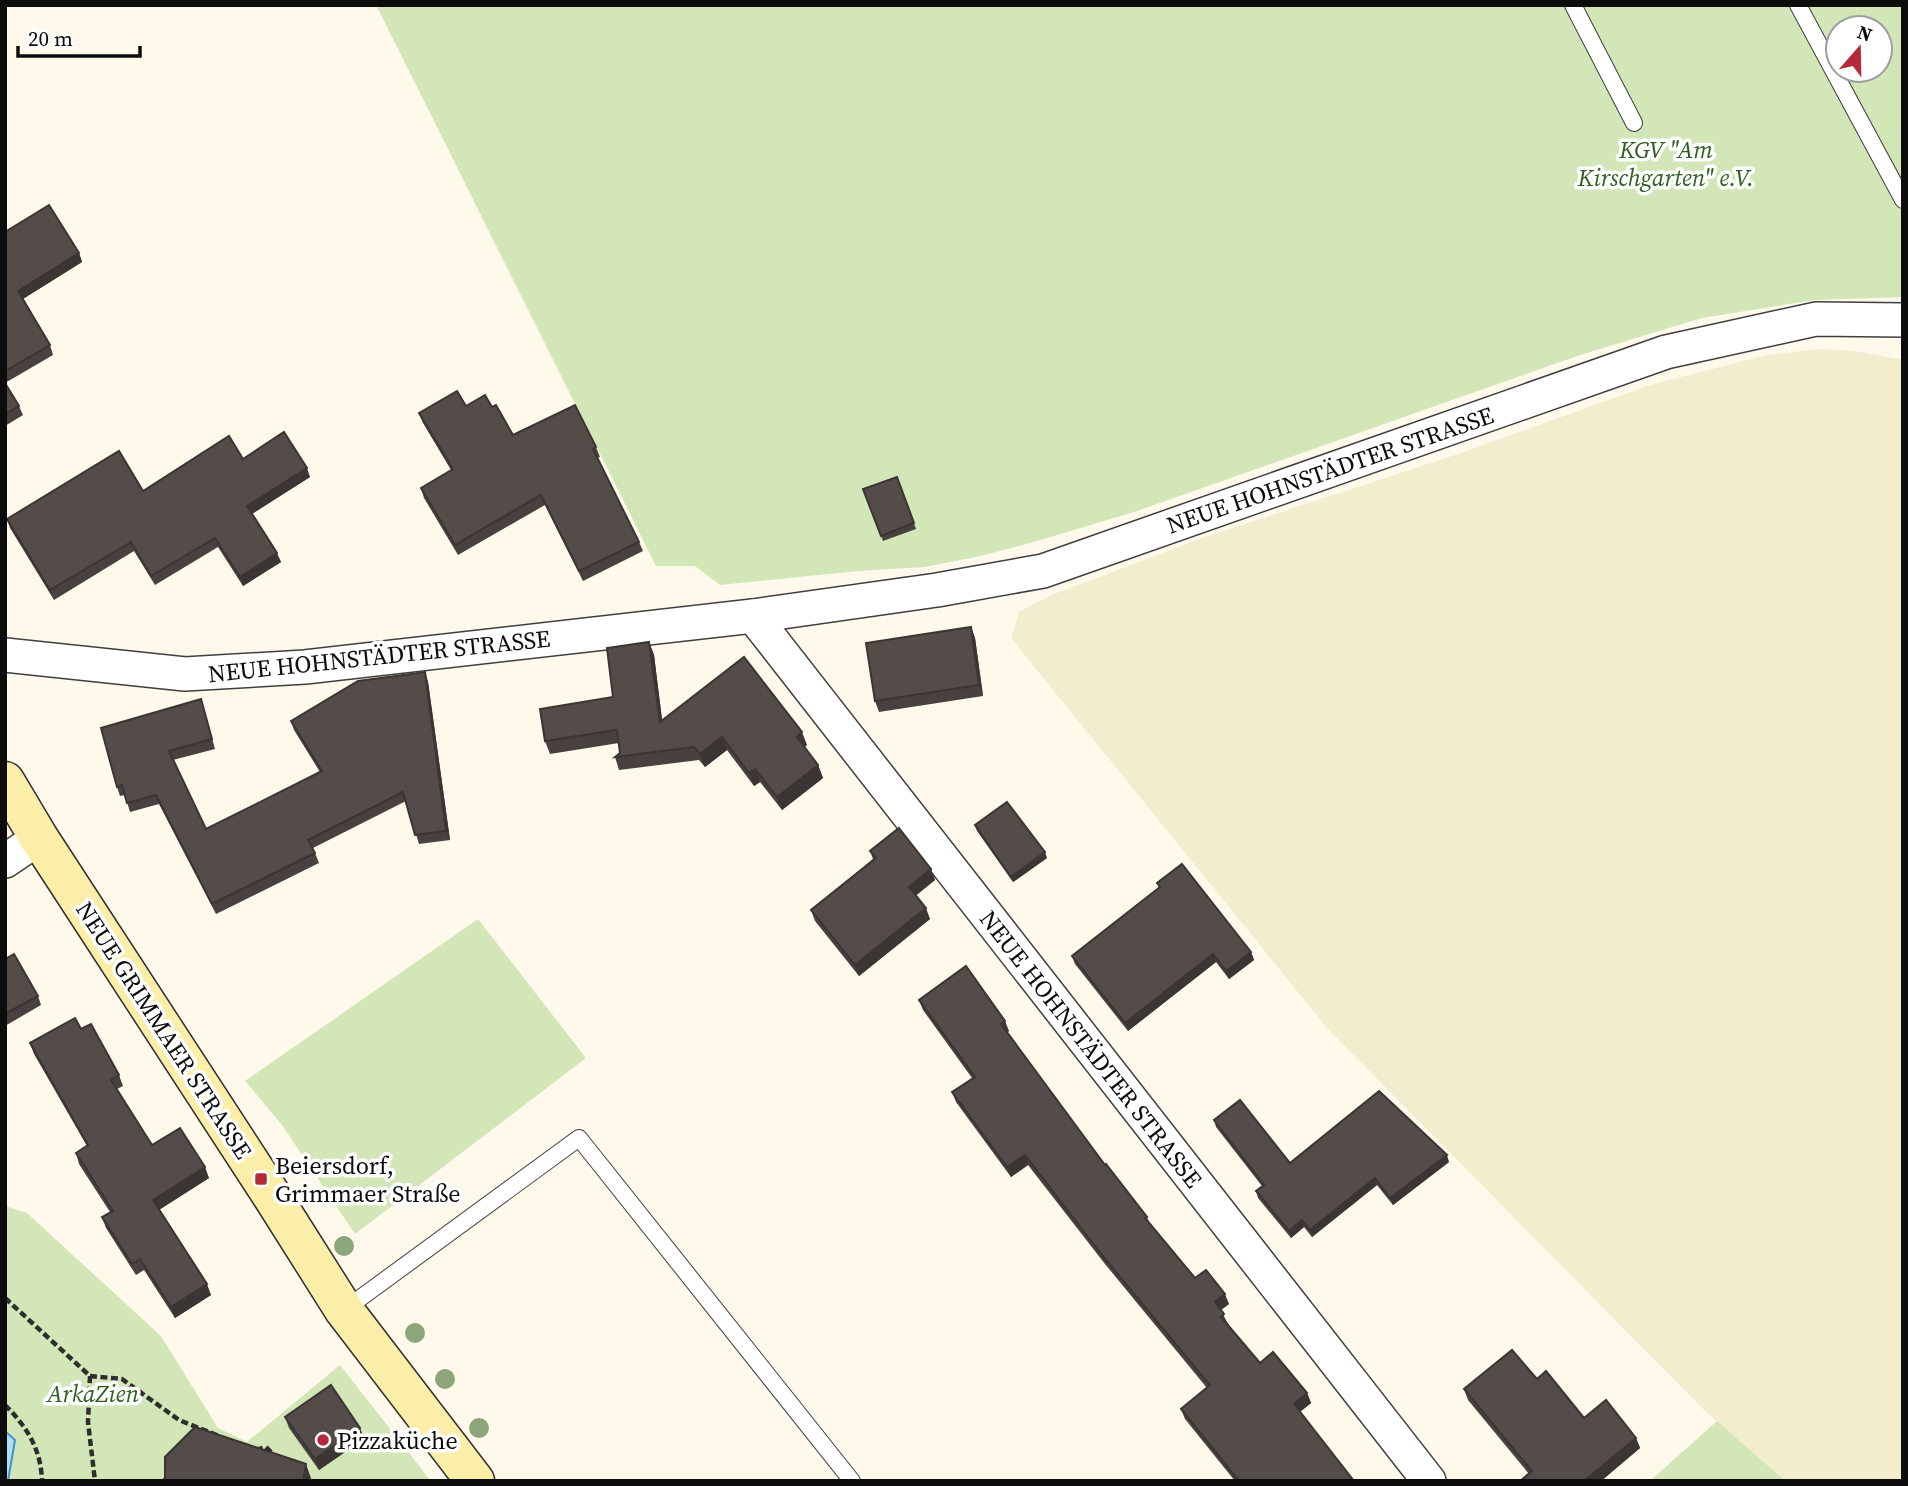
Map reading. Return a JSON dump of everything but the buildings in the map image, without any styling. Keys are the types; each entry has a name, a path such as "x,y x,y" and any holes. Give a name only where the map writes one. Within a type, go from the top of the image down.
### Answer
{"street":[{"name":"NEUE HOHNSTÄDTER STRASSE","path":"5,655 185,674 305,667 753,616 937,590 1043,571 1666,352 1816,319 1903,320"},
{"name":"NEUE HOHNSTÄDTER STRASSE","path":"753,616 1429,1481"},
{"name":"NEUE GRIMMAER STRASSE","path":"5,781 39,838 344,1310 475,1481"},
{"path":"5,861 39,838"}],"lane":[{"path":"1573,5 1634,123"},
{"path":"1798,5 1903,200"},
{"path":"344,1310 579,1138 852,1481"}],"path":[{"path":"5,1298 90,1376 122,1379 179,1420 228,1440"},
{"path":"90,1376 88,1422 94,1481"},
{"path":"5,1405 21,1421 34,1444 41,1465 42,1481"},
{"path":"250,1451 266,1447 284,1464"}],"shaded area":[{"path":"1819,349 1855,351 1903,360 1903,1481 1785,1481 1705,1411 1327,1028 1011,638 1019,612 1054,594 1205,537 1461,453 1650,385 1767,355"}],"green space":[{"name":"KGV \"Am Kirschgarten\" e.V.","path":"376,5 1903,5 1903,297 1814,300 1702,318 1583,354 1134,512 981,556 924,567 720,585 695,566 656,566"},
{"path":"478,919 586,1058 355,1234 282,1125 245,1081"},
{"name":"ArkaZien","path":"5,1206 27,1213 161,1336 218,1428 247,1442 340,1365 431,1481 5,1481"},
{"path":"1717,1421 1785,1481 1650,1481"}],"water":[{"path":"5,1431 15,1440 8,1481 5,1481"}],"place":[{"name":"Beiersdorf, Grimmaer Straße","path":"261,1179"},
{"name":"Pizzaküche","path":"323,1440"}]}
